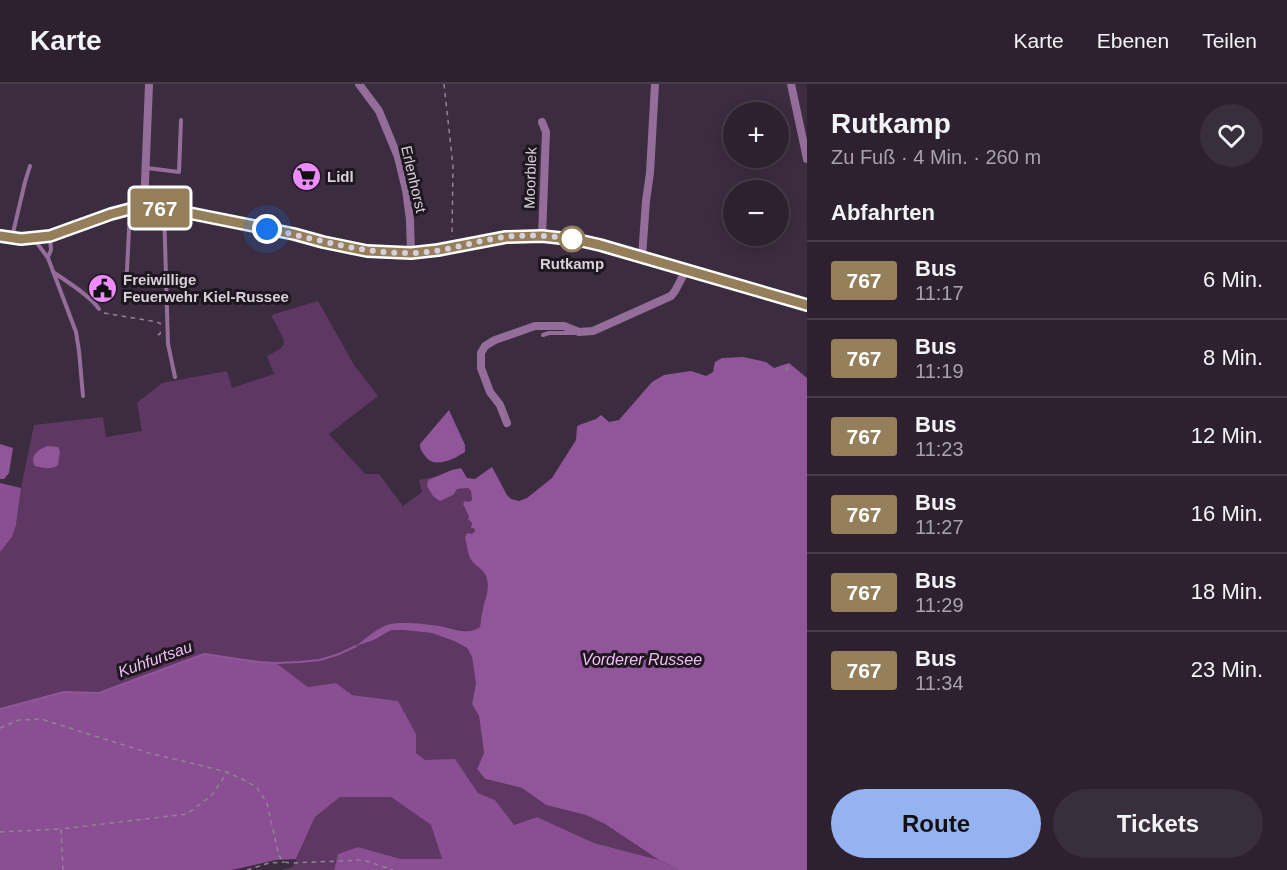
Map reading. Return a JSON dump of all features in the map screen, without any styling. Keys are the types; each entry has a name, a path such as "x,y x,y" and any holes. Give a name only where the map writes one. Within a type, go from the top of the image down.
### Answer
{"street":[{"path":"144,207 149,84"},
{"name":"Erlenhorst","path":"359,84 379,111 398,157 406,190 411,253"},
{"path":"642,257 655,84"},
{"path":"790,84 807,159"},
{"name":"Moorblek","path":"542,122 546,132 542,236"},
{"path":"0,236 12,238 50,236 111,214 144,207 164,208 367,251 411,253 506,237 542,236 578,240 807,305"},
{"path":"507,423 500,405 490,392 481,368 481,353 485,346 495,340 535,326 564,326 579,332 593,331 671,296 686,270"}],"lane":[{"path":"146,168 178,172 181,120"},
{"path":"12,238 30,166"},
{"path":"164,208 168,344 175,377"},
{"path":"124,281 128,270 130,209"},
{"path":"48,258 51,250 50,236"},
{"path":"34,238 48,258 76,332 83,396"},
{"path":"52,271 89,297 99,309"},
{"path":"543,335 579,332"}],"path":[{"path":"444,84 453,166 453,228"},
{"path":"99,309 105,314 159,323 161,326 158,335"},
{"path":"786,371 789,363"},
{"path":"0,728 19,720 41,719 149,753 227,772 256,788 267,803 279,856 285,862"},
{"path":"0,832 61,829 187,814 212,795 227,772"},
{"path":"61,829 63,870"},
{"path":"247,870 269,863 364,860 393,870"}],"shaded area":[{"path":"318,301 354,365 378,396 329,434 365,474 379,474 403,506 422,492 419,480 439,476 428,480 457,489 468,488 471,491 472,500 463,504 475,531 465,538 469,551 488,581 488,592 482,610 480,627 475,630 465,631 407,623 395,624 377,630 358,645 374,640 391,630 403,630 432,633 467,648 472,657 476,683 472,704 479,716 484,753 477,769 484,779 522,788 546,805 586,815 605,824 659,860 594,843 537,817 514,825 495,800 478,793 455,760 425,760 416,753 416,734 397,701 352,695 336,683 308,687 275,663 204,654 99,693 64,692 0,709 0,552 12,537 16,525 34,425 103,417 106,437 142,431 137,403 162,383 227,371 232,388 274,374 267,356 280,349 284,345 284,340 271,315"},
{"path":"0,483 21,488 16,525 12,537 0,552"},
{"path":"204,654 276,663 308,687 336,683 352,695 398,701 416,734 416,753 425,760 455,759 478,793 495,800 514,825 537,817 594,843 659,860 679,870 334,870 338,854 358,847 401,859 442,859 431,825 391,797 340,797 315,817 296,859 276,860 232,870 0,870 0,709 64,692 99,693"},
{"path":"340,797 391,797 431,825 442,859 401,859 358,847 338,854 334,870 281,870 293,867 315,817"}],"water":[{"name":"Vorderer Russee","path":"743,357 766,362 774,368 789,363 807,378 807,870 679,870 659,860 605,824 586,815 546,805 522,788 485,779 477,769 484,753 479,716 472,704 476,683 472,657 467,648 432,633 403,630 391,630 374,640 356,646 379,629 392,624 427,624 460,631 475,630 480,627 488,583 485,573 471,559 465,538 467,533 472,534 475,531 471,528 472,523 468,519 463,504 465,501 472,500 471,491 468,488 457,489 453,495 440,501 433,496 427,486 428,480 461,468 467,478 475,479 492,467 511,499 519,501 527,498 552,478 576,440 579,425 601,415 609,422 619,420 652,382 664,375 691,371 706,376 713,372 715,362 722,358"},
{"path":"449,410 465,445 465,452 439,463 430,461 423,454 420,444"},
{"path":"0,444 13,448 9,473 4,479 0,479"},
{"path":"47,446 58,447 60,451 58,465 50,468 35,466 34,456"}],"waterway":[{"name":"Kuhfurtsau","path":"0,709 64,692 99,693 204,654 258,662 299,662 320,660 356,646"}],"bus line":[{"name":"767","path":"0,236 21,239 50,236 111,214 144,207 164,208 367,251 411,253 506,237 561,237 600,245 807,305"}],"place":[{"name":"Lidl","path":"306,176"},
{"name":"Rutkamp","path":"572,239"},
{"name":"Freiwillige Feuerwehr Kiel-Russee","path":"102,288"}],"route":[{"path":"267,229 367,251 411,253 506,237 542,236 578,240 572,239"}]}
